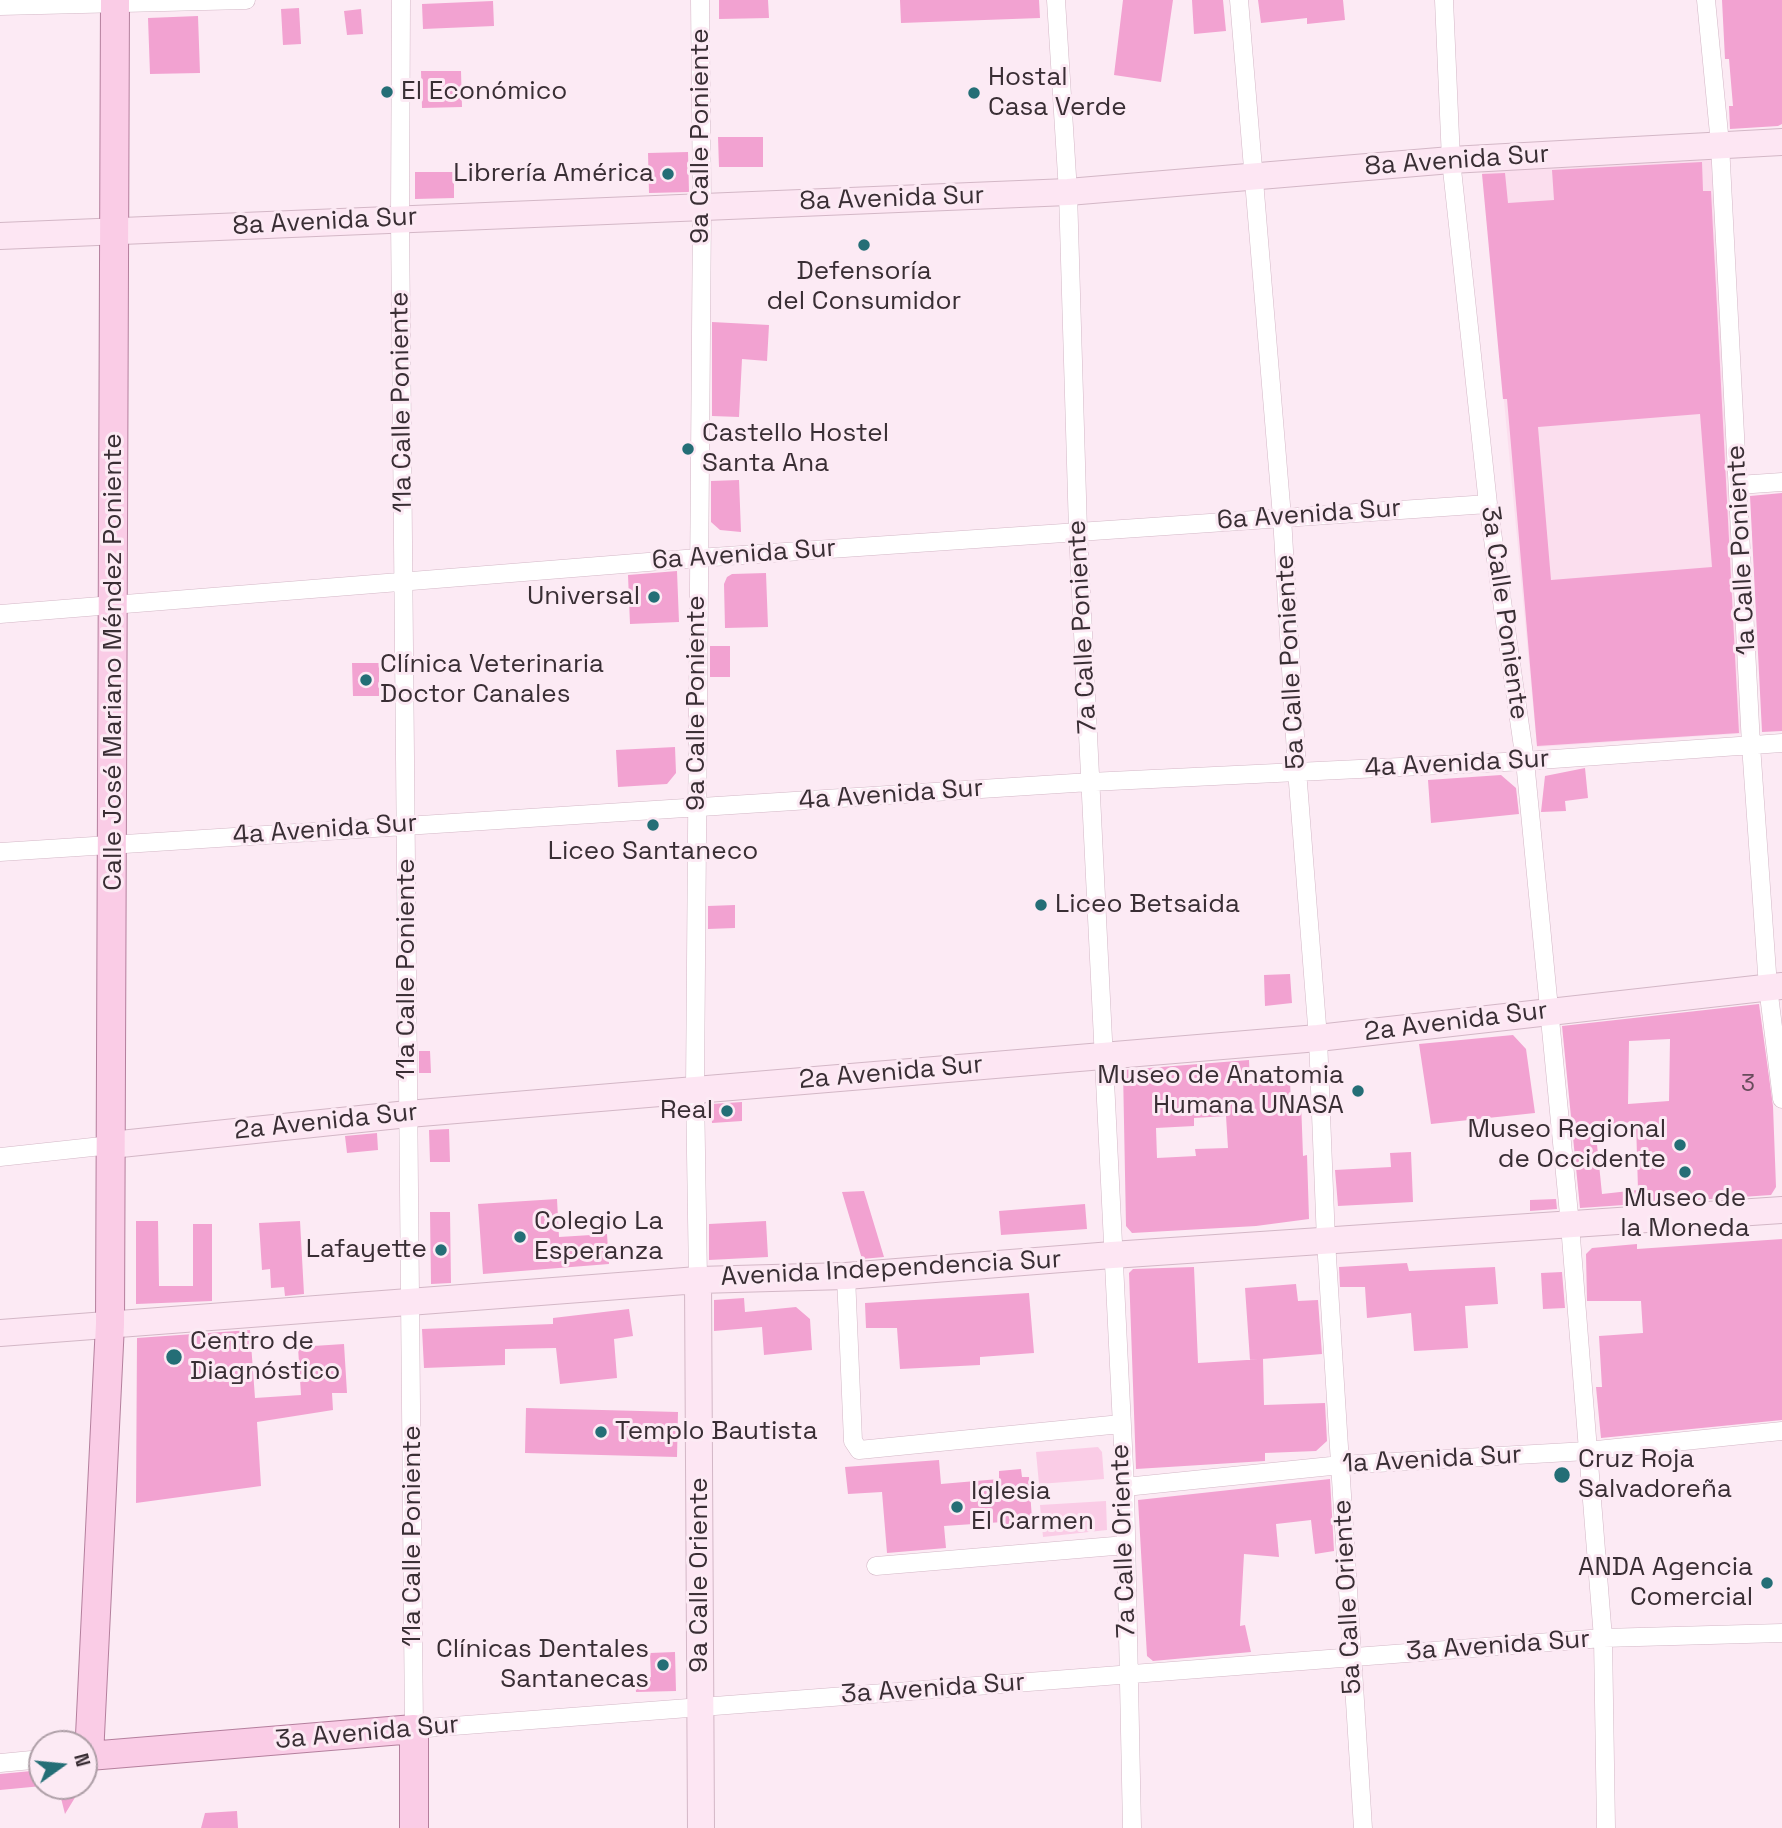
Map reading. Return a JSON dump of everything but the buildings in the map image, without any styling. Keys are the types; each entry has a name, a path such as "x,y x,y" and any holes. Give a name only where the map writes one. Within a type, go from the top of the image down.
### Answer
{"main road":[{"name":"Calle José Mariano Méndez Poniente","path":"88,1730 110,1324 117,232 115,2"},
{"name":"8a Avenida Sur","path":"0,236 1068,192 1451,160 1782,142"},
{"name":"2a Avenida Sur","path":"111,1144 408,1114 1318,1038 1775,986"},
{"name":"Avenida Independencia Sur","path":"0,1333 698,1280 846,1276 1112,1255 1782,1210"},
{"name":"9a Calle Oriente","path":"698,1280 701,1828"},
{"name":"3a Avenida Sur","path":"98,1755 414,1729"},
{"path":"414,1729 414,1828"}],"street":[{"path":"0,6 246,0"},
{"name":"11a Calle Poniente","path":"401,0 400,218 414,1729"},
{"name":"9a Calle Poniente","path":"698,1280 695,1089 702,206 700,0"},
{"name":"7a Calle Poniente","path":"1056,0 1068,192 1078,531 1105,1056 1112,1255"},
{"name":"5a Calle Poniente","path":"1239,0 1282,517 1297,771 1318,1038 1326,1241"},
{"name":"3a Calle Poniente","path":"1444,0 1451,160 1488,504 1525,761 1570,1225 1603,1638 1606,1828"},
{"name":"1a Calle Poniente","path":"1706,0 1720,144 1751,745 1775,986 1782,1099"},
{"path":"1738,485 1782,482"},
{"name":"6a Avenida Sur","path":"0,614 698,558 1488,504"},
{"name":"4a Avenida Sur","path":"0,852 1090,782 1525,761 1782,743"},
{"name":"2a Avenida Sur","path":"0,1157 111,1144"},
{"name":"5a Calle Oriente","path":"1326,1241 1350,1656 1363,1828"},
{"name":"7a Calle Oriente","path":"1112,1255 1125,1487 1132,1828"},
{"path":"846,1276 853,1441 859,1450 1121,1424"},
{"name":"1a Avenida Sur","path":"1125,1487 1340,1465 1587,1451 1782,1431"},
{"path":"876,1566 1126,1545"},
{"name":"3a Avenida Sur","path":"414,1729 1603,1638 1782,1633"},
{"path":"0,1763 28,1760"}],"shaded area":[{"path":"1715,157 1750,733 1537,747 1482,170"},
{"path":"1098,1447 1102,1452 1104,1479 1039,1484 1036,1452"},
{"path":"1106,1501 1107,1530 1043,1537 1040,1505"}],"place":[{"name":"El Económico","path":"387,92"},
{"name":"Hostal Casa Verde","path":"974,93"},
{"name":"Librería América","path":"668,174"},
{"name":"Defensoría del Consumidor","path":"864,245"},
{"name":"Castello Hostel Santa Ana","path":"688,449"},
{"name":"Universal","path":"654,597"},
{"name":"Clínica Veterinaria Doctor Canales","path":"366,680"},
{"name":"Liceo Santaneco","path":"653,825"},
{"name":"Liceo Betsaida","path":"1041,905"},
{"name":"Museo de Anatomia Humana UNASA","path":"1358,1091"},
{"name":"Real","path":"727,1111"},
{"name":"Museo Regional de Occidente","path":"1680,1145"},
{"name":"Museo de la Moneda","path":"1685,1172"},
{"name":"Colegio La Esperanza","path":"520,1237"},
{"name":"Lafayette","path":"441,1250"},
{"name":"Centro de Diagnóstico","path":"174,1357"},
{"name":"Templo Bautista","path":"601,1432"},
{"name":"Cruz Roja Salvadoreña","path":"1562,1475"},
{"name":"Iglesia El Carmen","path":"957,1507"},
{"name":"ANDA Agencia Comercial","path":"1767,1583"},
{"name":"Clínicas Dentales Santanecas","path":"663,1665"}]}
